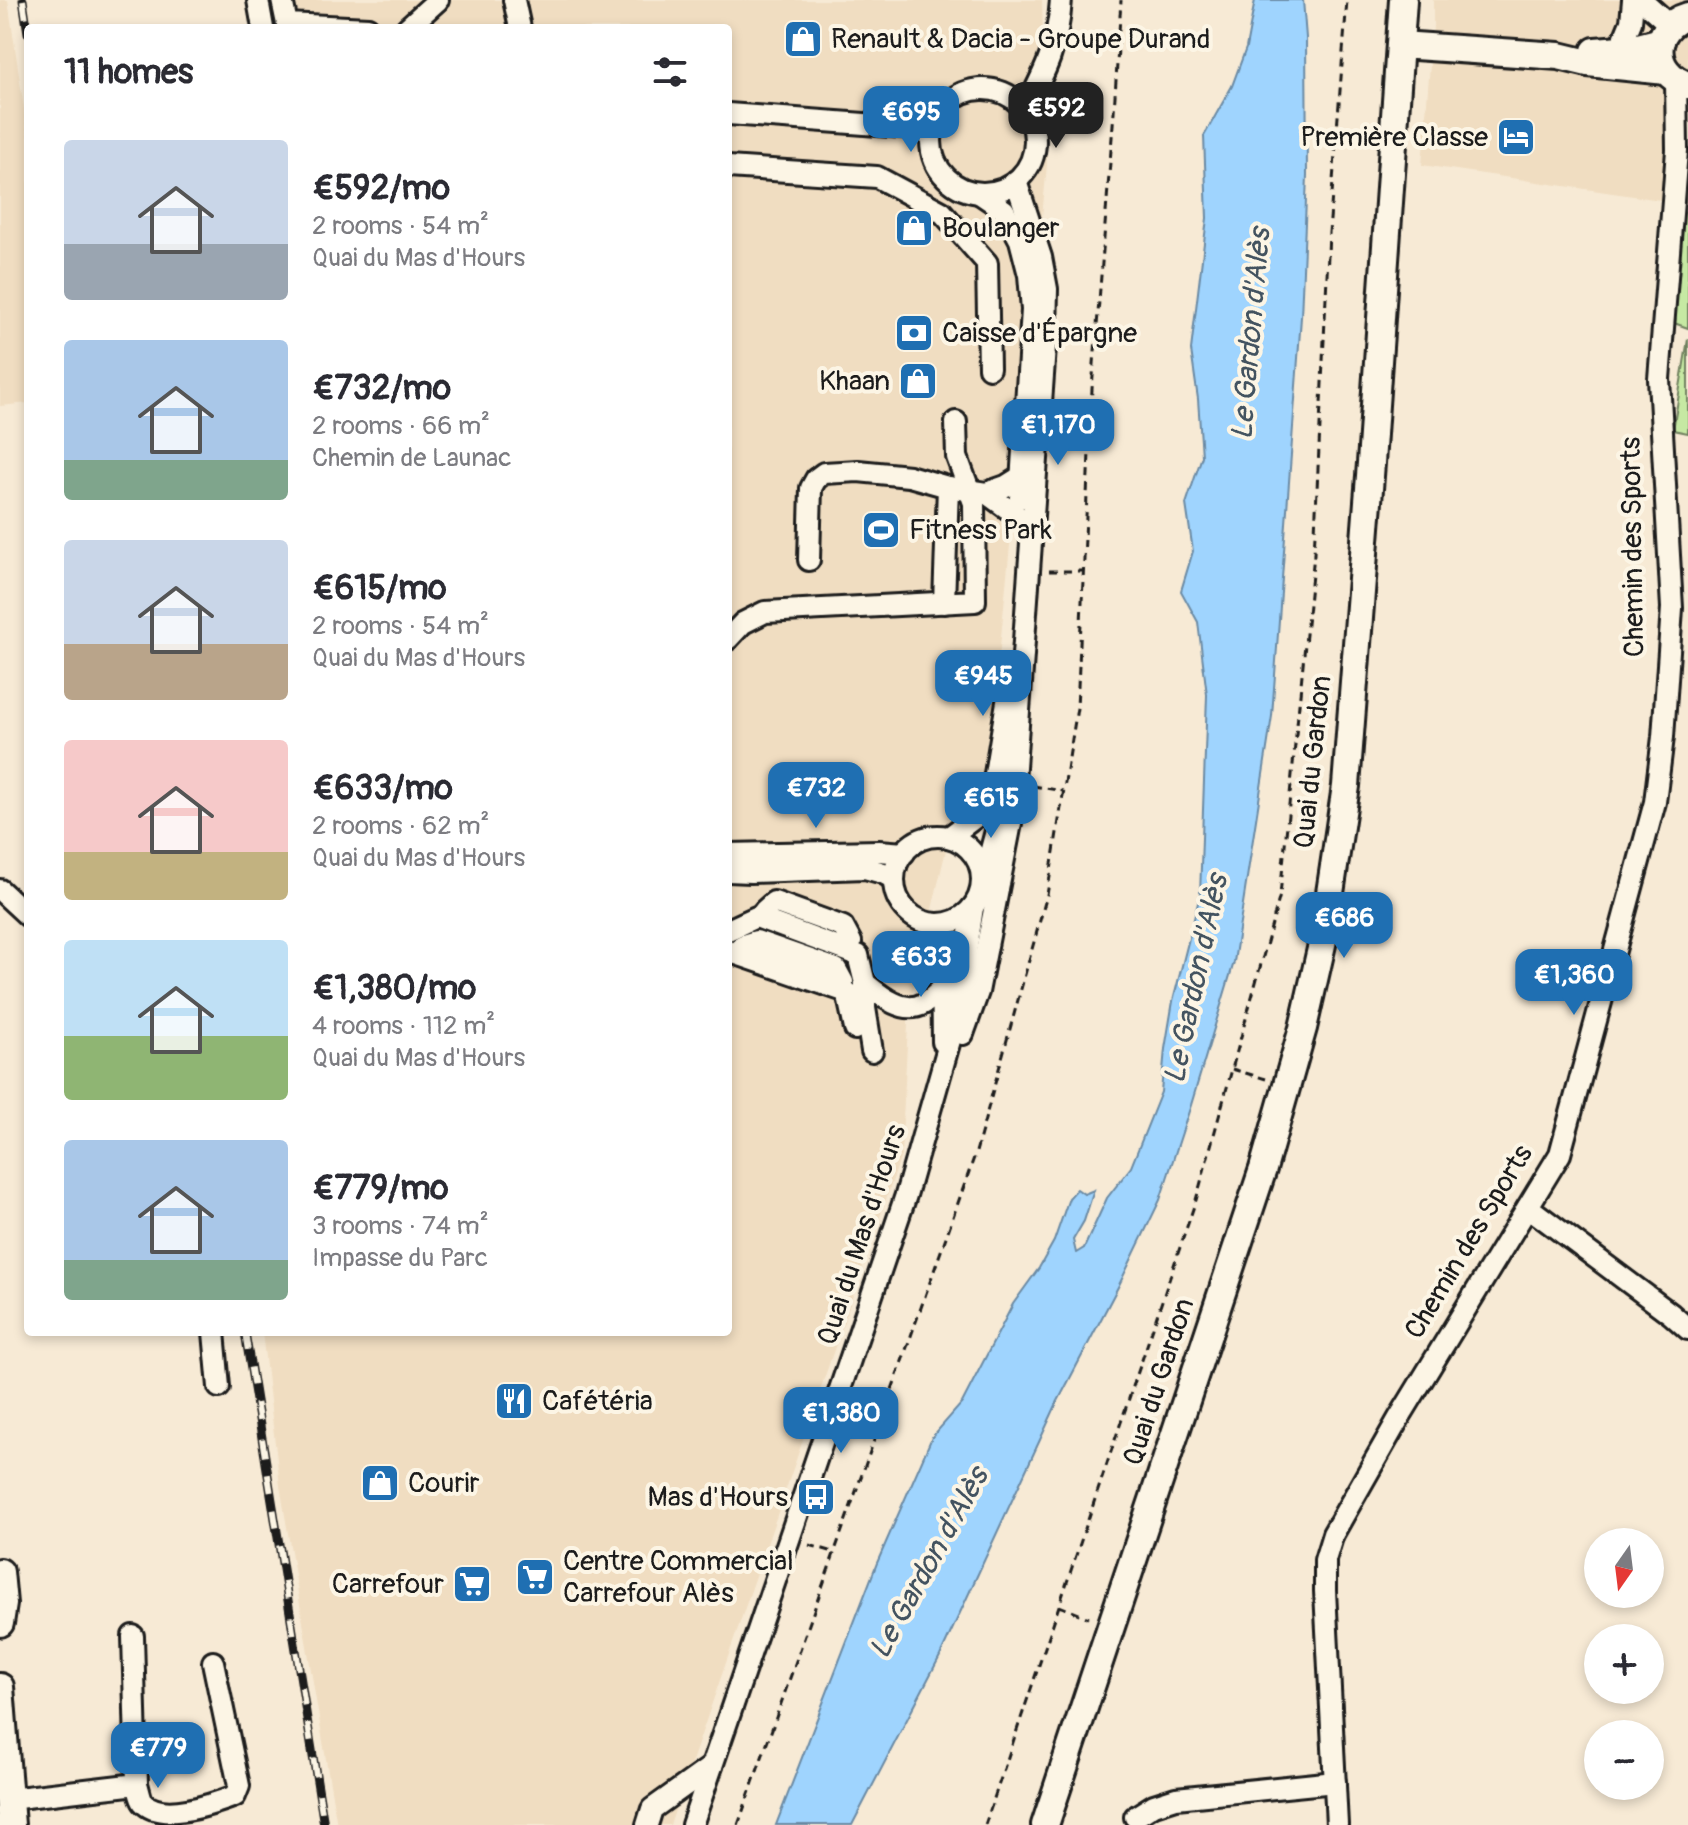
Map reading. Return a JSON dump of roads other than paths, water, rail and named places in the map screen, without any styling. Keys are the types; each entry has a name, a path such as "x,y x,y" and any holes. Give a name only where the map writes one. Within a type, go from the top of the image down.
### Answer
{"main road":[{"name":"Quai du Gardon","path":"1045,1825 1259,1182 1303,1028 1323,940 1346,786 1403,0"},
{"path":"1559,56 1634,48 1678,20"},
{"path":"1677,79 1661,62 1659,52 1678,20"},
{"path":"1400,45 1559,56 1677,79"},
{"path":"0,1572 3,1604 0,1623"},
{"path":"0,1700 10,1812"}],"street":[{"path":"258,0 262,24"},
{"path":"282,0 287,24"},
{"path":"411,24 438,0"},
{"path":"514,0 519,24"},
{"path":"1025,110 1052,56 1061,0"},
{"path":"1620,49 1631,22 1633,0"},
{"path":"1642,0 1678,20"},
{"name":"Chemin des Sports","path":"1337,1825 1325,1591 1325,1560 1333,1534 1399,1418 1560,1154 1655,802 1672,608 1659,379 1677,150 1677,79"},
{"path":"949,837 981,813 992,792 1011,676 1032,310 1029,275 1020,240 1004,210 979,193 951,182 934,157 932,129 939,113 964,92 981,89 998,91 1013,98 1025,110 1035,140 1033,155 1016,181 1005,188 979,193"},
{"path":"732,114 932,129"},
{"name":"Chemin des Sports","path":"1677,150 1688,118"},
{"path":"732,167 877,177 942,212 987,263 989,368"},
{"name":"Quai du Mas d'Hours","path":"943,1070 957,1051 978,992 1011,823 1047,289 1041,257 1016,181"},
{"path":"956,422 957,457 962,475 978,492 1019,517"},
{"path":"809,560 811,488 824,473 858,471 909,476 978,492 1006,486 1022,476"},
{"path":"944,603 948,487"},
{"path":"732,635 743,623 765,612 975,601 974,503 978,492"},
{"name":"Quai du Mas d'Hours","path":"983,880 1014,773"},
{"path":"949,837 963,843 973,853 983,880 973,907 963,917 949,923 934,924 910,914 901,904 894,879 897,865 913,844 924,838 949,837"},
{"path":"732,854 904,853"},
{"path":"732,871 865,868 894,879"},
{"path":"0,890 24,912"},
{"name":"Quai du Mas d'Hours","path":"692,1825 906,1195 956,1019 973,907"},
{"path":"765,910 851,941"},
{"path":"765,910 851,941"},
{"path":"765,910 737,943 909,1007 920,1006 943,988"},
{"name":"Quai du Mas d'Hours","path":"934,924 942,957 943,1070"},
{"path":"851,941 848,982 855,1029"},
{"path":"848,982 865,1008 872,1051"},
{"path":"1528,1207 1688,1329"},
{"path":"214,1336 219,1387"},
{"path":"133,1636 137,1784 142,1801 151,1808 173,1812 235,1796 239,1786 213,1662"},
{"path":"647,1825 652,1809 712,1766"},
{"path":"1135,1817 1154,1805 1176,1798 1335,1782"},
{"path":"10,1812 137,1784"}],"water":[{"name":"Le Gardon d'Alès","path":"1255,0 1303,0 1307,176 1301,317 1272,716 1234,962 1160,1200 1057,1403 940,1656 852,1825 776,1825 877,1563 932,1437 962,1403 1013,1304 1054,1241 1069,1198 1077,1189 1084,1194 1094,1190 1084,1221 1073,1240 1076,1253 1084,1248 1107,1198 1131,1167 1161,1092 1173,1001 1200,895 1207,695 1198,622 1181,591 1193,551 1186,504 1202,456 1191,350 1207,218 1204,136 1232,86 1246,48"}],"railway":[{"path":"23,0 27,24"},
{"path":"246,1336 324,1825"}],"place":[{"name":"Renault & Dacia - Groupe Durand","path":"803,39"},
{"name":"Première Classe","path":"1516,137"},
{"name":"Boulanger","path":"914,228"},
{"name":"Caisse d'Épargne","path":"914,333"},
{"name":"Khaan","path":"918,381"},
{"name":"Fitness Park","path":"881,530"},
{"name":"Cafétéria","path":"514,1401"},
{"name":"Courir","path":"380,1483"},
{"name":"Mas d'Hours","path":"816,1497"},
{"name":"Centre Commercial Carrefour Alès","path":"535,1577"},
{"name":"Carrefour","path":"472,1584"}]}
